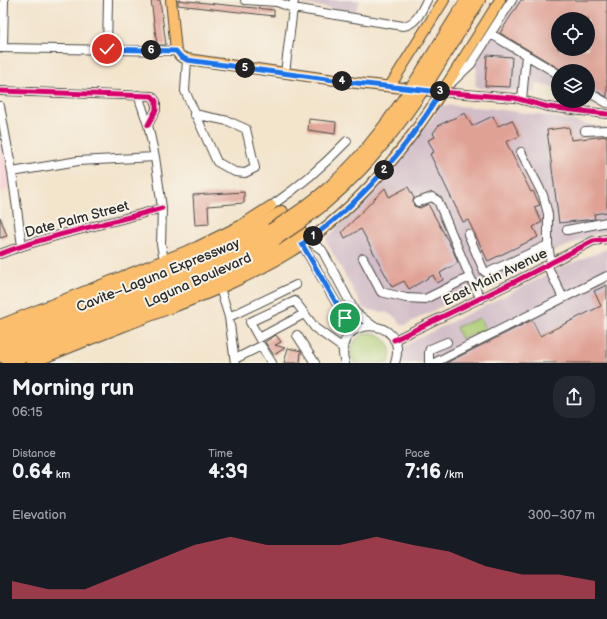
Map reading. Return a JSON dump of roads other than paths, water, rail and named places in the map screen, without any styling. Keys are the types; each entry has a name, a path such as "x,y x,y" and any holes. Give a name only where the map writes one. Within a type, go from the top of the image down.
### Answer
{"highway":[{"name":"Cavite–Laguna Expressway","path":"425,77 467,0"},
{"name":"Cavite–Laguna Expressway","path":"0,356 122,306 195,280 246,256 274,235 345,172 380,133 425,77 479,0"},
{"path":"0,335 197,258 246,234 276,211"},
{"name":"Cavite–Laguna Expressway","path":"0,345 48,325 190,271 240,248 274,235"},
{"path":"8,363 223,277 302,239"}],"main road":[{"path":"171,0 176,51 180,56 187,60 285,74 441,92"},
{"path":"390,86 444,0"},
{"name":"Laguna Boulevard","path":"32,363 220,288 268,264 351,204 376,179 416,130 500,0"},
{"path":"0,325 164,260 276,211 302,239"}],"street":[{"path":"4,0 1,48 176,51"},
{"path":"107,49 108,0"},
{"path":"245,0 278,1 403,26 409,25 415,21 427,0"},
{"path":"441,92 471,64 512,0"},
{"path":"285,74 294,4"},
{"path":"491,34 551,70"},
{"path":"522,100 526,55"},
{"path":"187,60 185,91 194,114 217,162 235,172 245,173 255,168 246,129 228,121 194,114"},
{"path":"0,91 152,96 156,102 156,110 148,125"},
{"path":"441,92 515,98 548,107 607,114"},
{"path":"138,95 148,125 155,157 162,208 161,244 164,260"},
{"path":"595,96 607,103"},
{"path":"0,106 12,172 22,246"},
{"path":"585,131 607,130"},
{"path":"276,211 292,192 347,141"},
{"path":"521,152 543,195 548,214 549,264 563,298"},
{"path":"12,172 78,161 155,157"},
{"path":"418,202 432,197 438,201 480,299"},
{"name":"Date Palm Street","path":"0,254 22,246 162,208"},
{"path":"567,230 607,222"},
{"path":"468,234 484,271 487,273 548,244"},
{"path":"302,239 322,250 355,312 373,326 385,330 394,340 397,353 395,363"},
{"path":"302,239 345,318 348,336"},
{"name":"East Main Avenue","path":"394,340 480,299 593,241 607,239"},
{"path":"362,258 381,292 406,298 425,300 470,277"},
{"path":"434,363 607,276"},
{"path":"228,317 296,285"},
{"path":"220,288 228,317 235,361 261,346 272,363"},
{"path":"304,314 258,338 250,322 295,301 315,328 343,348"},
{"path":"345,363 343,358 343,348 348,336 361,327 373,326"},
{"path":"297,335 315,363"},
{"path":"430,363 430,349 447,342"}]}
